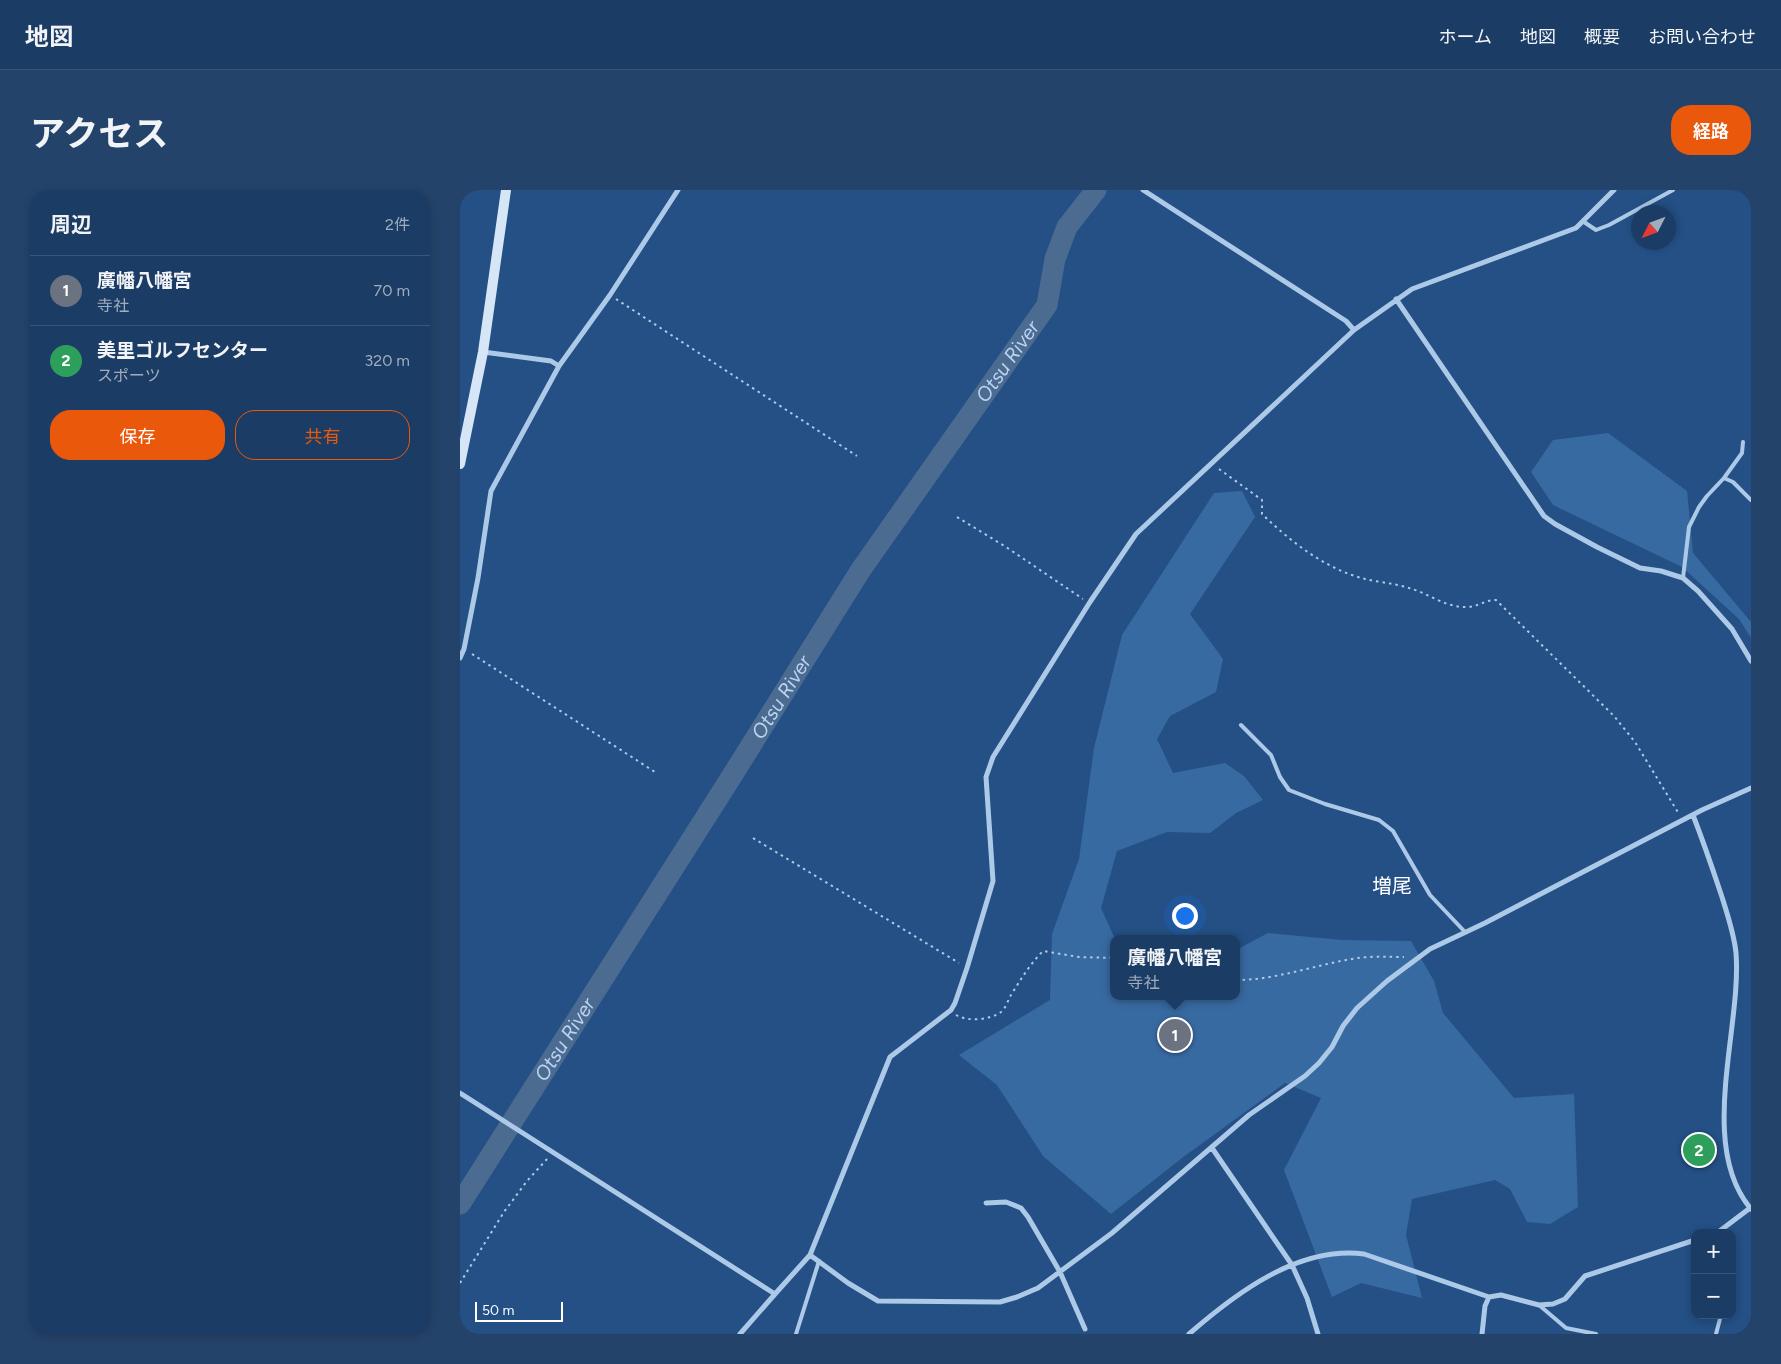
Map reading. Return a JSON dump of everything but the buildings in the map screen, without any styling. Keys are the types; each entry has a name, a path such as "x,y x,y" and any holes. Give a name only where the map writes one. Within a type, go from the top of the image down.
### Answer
{"street":[{"path":"460,464 463,440 483,352 503,190"},
{"path":"460,658 464,649 478,578 491,490 558,366 610,295 678,190"},
{"path":"1143,190 1346,321 1354,330"},
{"path":"740,1334 810,1255 890,1057 951,1010 955,1003 993,881 986,777 993,757 1090,602 1136,534 1354,330 1412,289 1576,228 1614,190"},
{"path":"1396,300 1544,516 1597,547 1640,568 1661,571 1683,578 1698,591 1732,629 1751,660"},
{"path":"483,352 551,361 558,366"},
{"path":"810,1255 848,1283 878,1301 1000,1302 1038,1288 1112,1233 1250,1115 1305,1076 1332,1047 1357,1008 1416,958 1430,949 1693,815 1751,788"},
{"path":"1693,815 1730,921 1736,952 1736,988 1724,1114 1729,1158 1734,1178 1750,1208 1723,1229"},
{"path":"460,1093 775,1294"},
{"path":"1212,1148 1292,1265 1307,1298 1318,1334"},
{"path":"986,1203 1006,1202 1021,1208 1060,1272 1085,1329"},
{"path":"1189,1334 1217,1310 1246,1290 1292,1265 1347,1252 1364,1254 1489,1296 1501,1295 1540,1305 1553,1304 1565,1299 1586,1276 1691,1241"},
{"path":"1482,1334 1485,1306 1489,1296"}],"lane":[{"path":"1584,222 1596,230 1609,225 1673,190"},
{"path":"1683,578 1689,527 1698,507 1724,478 1742,453 1743,442"},
{"path":"1724,478 1733,482 1751,500"},
{"path":"1241,725 1272,755 1280,777 1289,790 1325,804 1379,820 1393,831 1430,895 1466,932"},
{"path":"796,1334 819,1261"},
{"path":"1540,1305 1566,1328 1596,1334"},
{"path":"1716,1334 1719,1319"}],"path":[{"path":"610,295 857,456"},
{"path":"1211,463 1262,500 1262,514 1276,528 1330,566 1361,578 1410,588 1454,606 1468,607 1487,600 1496,600 1614,716 1635,742 1682,821"},
{"path":"957,517 1006,547 1077,597 1090,602"},
{"path":"464,649 655,772"},
{"path":"753,838 967,968"},
{"path":"951,1010 958,1016 967,1019 991,1017 1002,1011 1033,960 1043,951 1110,958"},
{"path":"1240,980 1255,980 1356,958 1378,956 1416,958"},
{"path":"460,1283 504,1212 527,1181 553,1152"}],"shaded area":[{"path":"1608,433 1687,491 1693,553 1751,622 1751,638 1739,619 1682,567 1553,505 1531,472 1553,440"},
{"path":"1242,491 1255,517 1190,614 1223,659 1216,692 1170,716 1157,739 1173,773 1225,763 1244,776 1263,800 1236,813 1210,833 1167,832 1117,851 1101,908 1113,935 1110,935 1110,1000 1240,1000 1240,948 1268,933 1342,940 1411,941 1434,981 1443,1013 1514,1098 1574,1094 1578,1207 1550,1224 1527,1222 1510,1189 1495,1180 1412,1199 1406,1235 1422,1298 1361,1283 1332,1297 1284,1170 1321,1098 1285,1083 1182,1158 1111,1214 1043,1156 997,1085 959,1055 1050,1000 1052,934 1079,859 1094,748 1122,635 1214,493"}],"waterway":[{"name":"Otsu River","path":"460,1204 860,571 1047,305 1055,259 1067,227 1096,190"}],"place":[{"name":"廣幡八幡宮","path":"1175,1035"},
{"name":"美里ゴルフセンター","path":"1699,1150"}],"district":[{"name":"増尾","path":"1392,886"}]}
